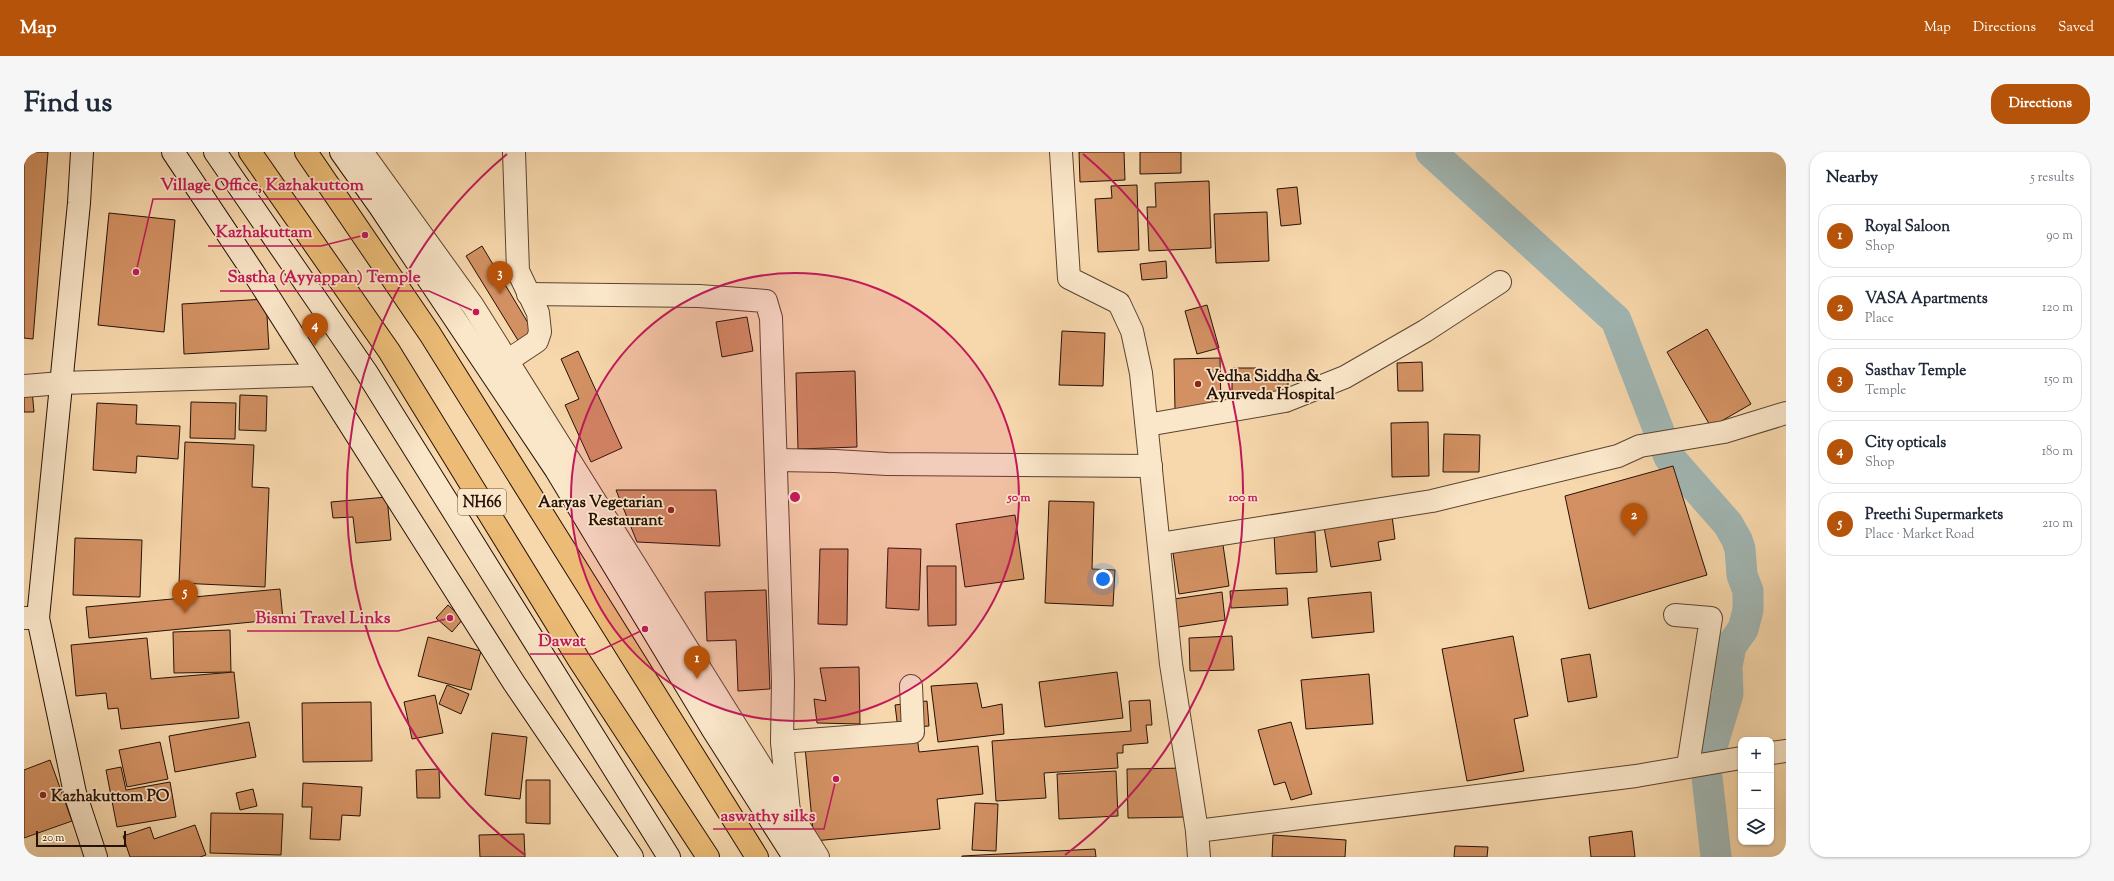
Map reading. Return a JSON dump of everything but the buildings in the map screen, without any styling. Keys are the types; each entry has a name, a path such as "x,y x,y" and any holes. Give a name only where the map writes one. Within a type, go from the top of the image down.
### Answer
{"highway":[{"name":"NH66","path":"250,152 389,352 579,660 708,857"},
{"name":"NH66","path":"306,152 430,334 757,857"}],"street":[{"path":"82,152 79,203 60,383 31,618 75,793 96,857"},
{"path":"173,152 253,272 514,683 632,857"},
{"path":"215,152 367,373 669,857"},
{"path":"341,152 380,207 556,470 713,730 794,857"},
{"path":"362,152 473,306 818,857"},
{"path":"507,361 537,341 540,332 538,313 518,271 514,152"},
{"path":"1061,152 1069,278 1119,303 1132,331 1142,373 1170,664 1197,831 1198,857"},
{"path":"1147,425 1285,401 1345,377 1425,331 1500,282"},
{"path":"528,294 699,296 766,301 771,318 783,682 782,742 789,812"},
{"path":"24,386 60,383 318,375"},
{"path":"1159,544 1432,501 1618,456 1640,446 1724,432 1786,413"},
{"path":"776,460 886,464 1151,466"},
{"path":"1674,615 1710,618 1688,766"},
{"path":"782,742 913,732 911,686"},
{"path":"1774,753 1786,751"},
{"path":"1197,831 1636,776 1738,758"}],"waterway":[{"path":"1431,152 1616,320 1669,457 1728,524 1737,540 1740,549 1742,575 1748,591 1748,610 1743,629 1731,646 1727,666 1728,694 1710,753"},
{"path":"1707,777 1716,857"}],"place":[{"name":"Kazhakuttam","path":"365,235"},
{"name":"Village Office, Kazhakuttom","path":"136,272"},
{"name":"Sasthav Temple","path":"500,294"},
{"name":"Sastha (Ayyappan) Temple","path":"476,312"},
{"name":"City opticals","path":"315,346"},
{"name":"Vedha Siddha & Ayurveda Hospital","path":"1198,384"},
{"name":"Aaryas Vegetarian Restaurant","path":"671,510"},
{"name":"VASA Apartments","path":"1634,536"},
{"name":"Preethi Supermarkets","path":"185,613"},
{"name":"Bismi Travel Links","path":"450,618"},
{"name":"Dawat","path":"645,629"},
{"name":"Royal Saloon","path":"697,679"},
{"name":"aswathy silks","path":"836,779"},
{"name":"Kazhakuttom PO","path":"43,795"}]}
